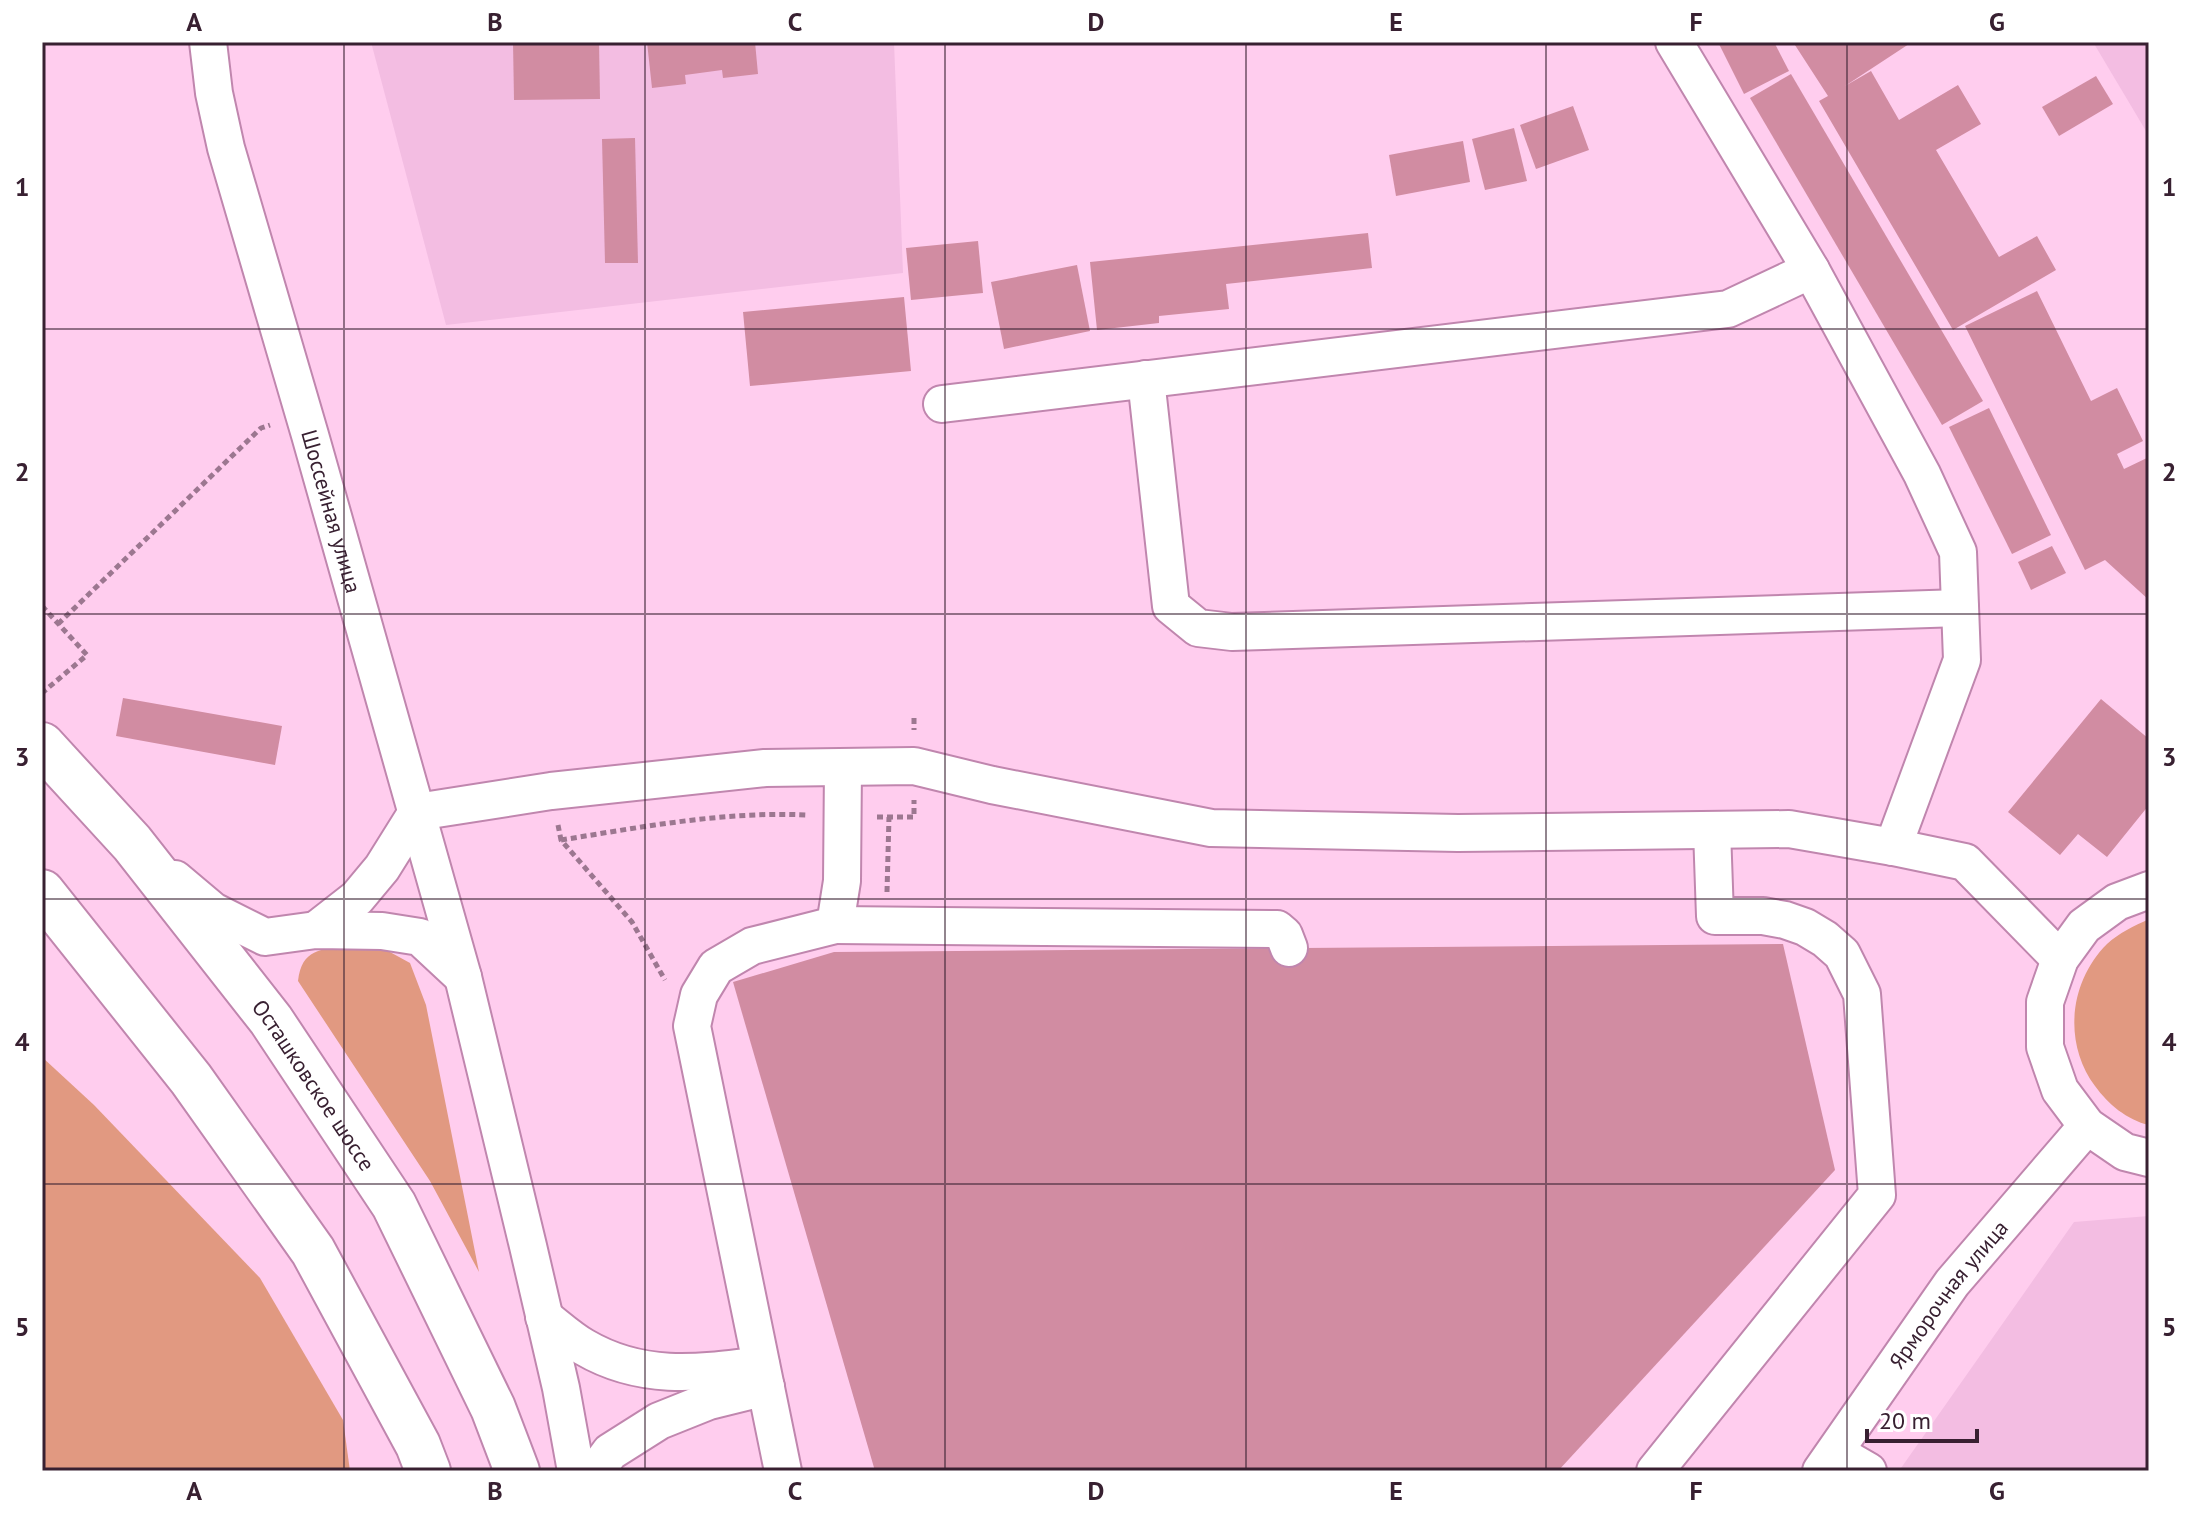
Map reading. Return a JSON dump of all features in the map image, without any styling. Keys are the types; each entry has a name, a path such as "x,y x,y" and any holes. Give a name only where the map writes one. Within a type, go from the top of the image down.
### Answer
{"main road":[{"name":"Осташковское шоссе","path":"42,745 132,843 271,1020 394,1205 493,1408 517,1471"},
{"path":"42,892 191,1079 313,1251 420,1462"}],"street":[{"name":"Шоссейная улица","path":"208,42 214,93 226,148 463,977 561,1388 576,1471"},
{"path":"1674,42 1811,270 1922,474 1958,552 1962,660 1893,847"},
{"path":"942,404 1728,309 1811,270"},
{"path":"1146,379 1171,606 1198,628 1232,632 1960,608"},
{"path":"316,930 357,898 382,868 417,812 551,791 765,768 914,766 992,785 1211,828 1458,833 1789,829 1965,862 2060,959"},
{"path":"835,925 842,881 843,767"},
{"path":"1655,1471 1877,1195 1862,994 1842,954 1805,927 1785,920 1750,915 1715,916 1712,830"},
{"path":"132,843 213,911 265,937 316,930 382,931 420,937 463,977"},
{"path":"2149,890 2117,902 2084,926 2060,959 2045,1002 2045,1047 2060,1090 2087,1126 2125,1152 2149,1158"},
{"path":"783,1471 692,1026 699,995 716,967 752,946 835,925 1277,929 1284,935 1289,948"},
{"name":"Ярморочная улица","path":"1828,1461 1952,1283 2087,1126"},
{"path":"544,1317 581,1346 606,1359 645,1370 763,1376"},
{"path":"596,1471 610,1452 659,1421 763,1376"},
{"path":"1828,1461 1868,1471"}],"path":[{"path":"58,624 261,428 304,416"},
{"path":"42,606 87,655 42,693"},
{"path":"692,1026 632,922 561,840 769,813"},
{"path":"886,926 889,817"}],"shaded area":[{"path":"371,42 894,42 903,273 446,325"},
{"path":"2093,42 2149,42 2149,136"},
{"path":"2149,919 2149,1125 2112,1105 2095,1086 2078,1051 2075,1013 2078,994 2094,959 2117,936"},
{"path":"349,944 379,946 410,963 426,1005 479,1272 430,1181 298,981 308,957 321,950"},
{"path":"42,1057 94,1105 260,1278 343,1420 350,1471 42,1471"},
{"path":"2149,1216 2149,1471 1894,1471 1901,1468 2074,1222"}],"building":[{"path":"513,42 599,42 600,99 514,100"},
{"path":"647,42 683,42 683,45 755,42 758,74 723,78 722,70 685,75 686,84 652,88"},
{"path":"1718,42 1774,42 1789,71 1744,94"},
{"path":"1793,42 1912,42 1845,86 1871,71 1899,120 1958,85 1981,124 1936,150 1999,257 2037,236 2056,270 1953,330 1819,101 1828,96"},
{"path":"1791,74 1983,401 1942,425 1750,98"},
{"path":"2096,76 2113,104 2059,136 2042,107"},
{"path":"1573,106 1589,150 1536,169 1520,125"},
{"path":"1514,128 1527,181 1485,190 1472,139"},
{"path":"635,138 638,263 605,263 602,139"},
{"path":"1463,141 1470,182 1396,196 1389,155"},
{"path":"1368,233 1372,268 1226,284 1229,309 1159,316 1159,323 1097,330 1090,262"},
{"path":"978,241 983,293 911,300 906,248"},
{"path":"1077,265 1090,331 1004,349 991,282"},
{"path":"2037,291 2091,401 2117,388 2143,441 2117,454 2124,469 2149,457 2149,600 2105,560 2085,570 1965,326"},
{"path":"904,297 911,371 750,386 743,312"},
{"path":"1989,408 2051,535 2012,554 1949,427"},
{"path":"2052,546 2066,573 2031,590 2018,562"},
{"path":"123,698 282,726 275,765 116,736"},
{"path":"2101,699 2149,739 2149,805 2107,857 2078,834 2060,855 2008,812"},
{"path":"1783,944 1835,1170 1558,1471 875,1471 733,982 834,952"}]}
